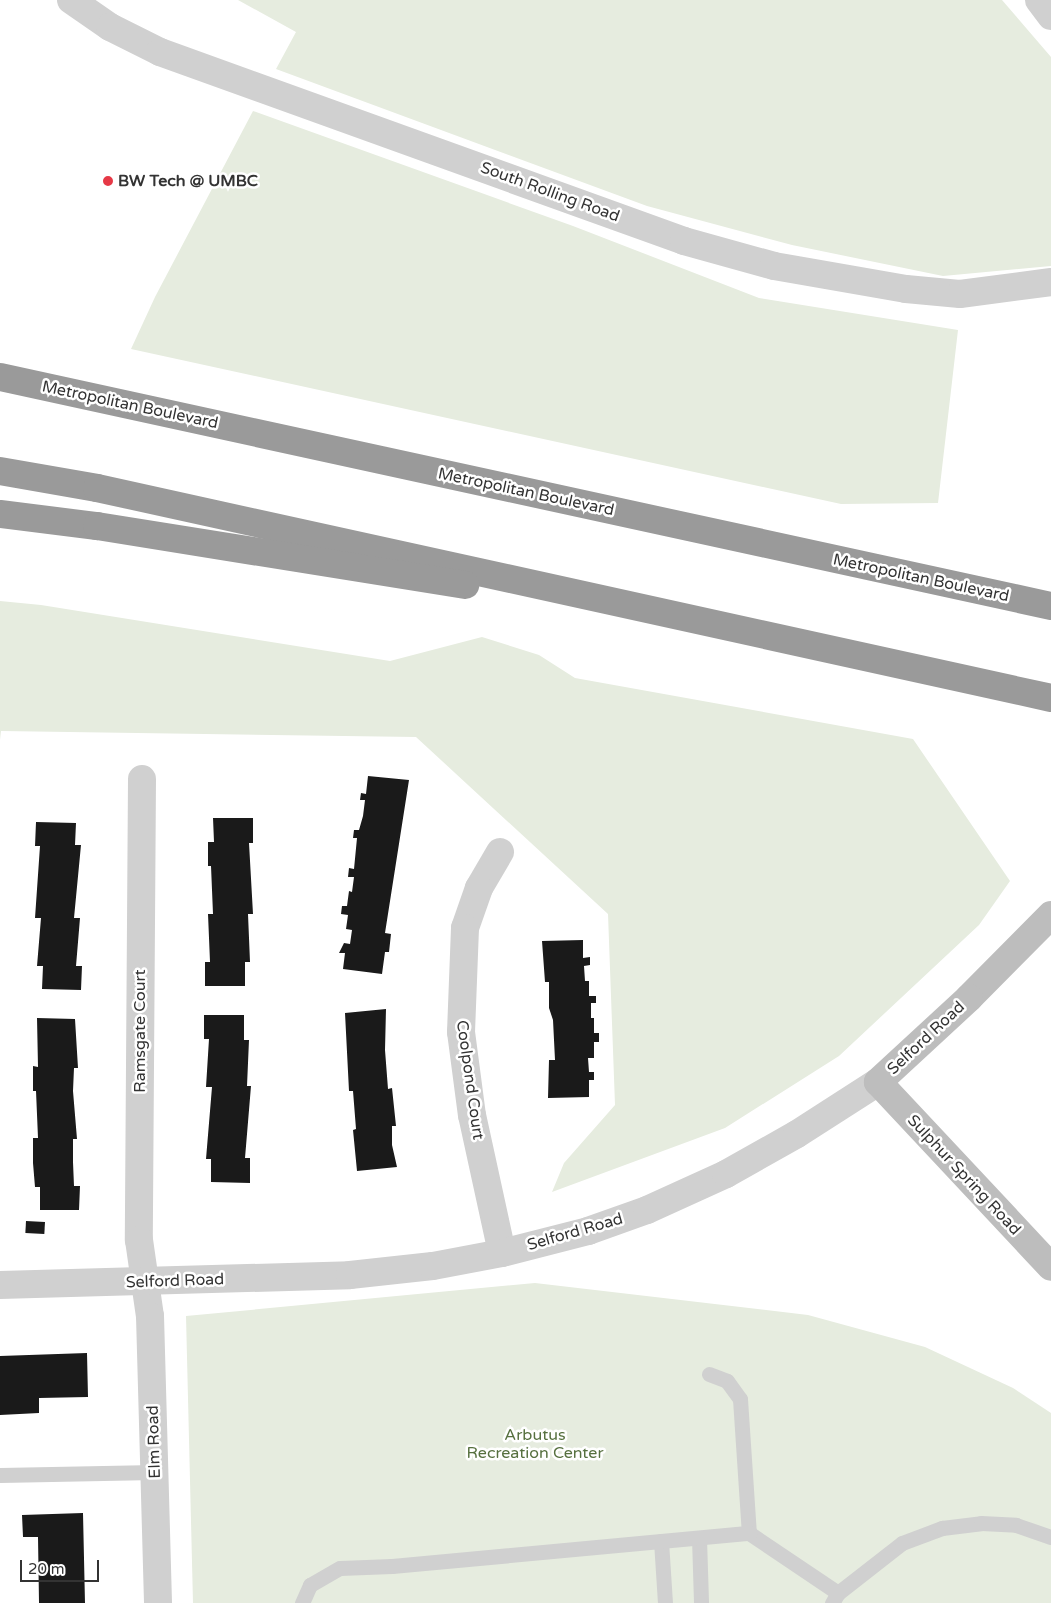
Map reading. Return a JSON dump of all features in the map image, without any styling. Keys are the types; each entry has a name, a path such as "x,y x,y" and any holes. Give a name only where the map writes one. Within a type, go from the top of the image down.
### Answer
{"highway":[{"name":"Metropolitan Boulevard","path":"0,377 1051,606"},
{"path":"0,471 117,492 787,638 1051,698"},
{"path":"0,514 96,526 787,638"},
{"path":"894,572 1051,599"}],"main road":[{"name":"Selford Road","path":"878,1082 969,998 1051,915"},
{"name":"Sulphur Spring Road","path":"878,1082 1051,1268"}],"street":[{"name":"South Rolling Road","path":"71,0 110,27 160,52 684,241 774,266 906,290 960,294 1051,282"},
{"path":"1039,0 1051,16"},
{"name":"Ramsgate Court","path":"142,779 139,1240 146,1282"},
{"name":"Coolpond Court","path":"500,852 479,888 465,928 461,1032 472,1115 502,1253"},
{"name":"Selford Road","path":"0,1285 350,1275 433,1266 502,1253 588,1230 674,1198 726,1174 797,1134 878,1082"},
{"name":"Elm Road","path":"146,1282 150,1316 158,1603"}],"lane":[{"path":"709,1374 727,1381 740,1398 749,1533"},
{"path":"0,1475 155,1472"},
{"path":"302,1603 310,1585 340,1568 392,1566 749,1533 835,1598 902,1543 942,1528 981,1523 1016,1525 1051,1537"},
{"path":"699,1538 701,1603"},
{"path":"661,1541 665,1603"}],"green space":[{"path":"238,0 1002,0 1051,57 1051,266 943,276 792,245 647,206 276,69 296,32"},
{"path":"253,111 573,226 759,298 958,330 938,503 841,504 131,349 155,297"},
{"path":"0,601 41,605 390,661 482,637 539,655 575,678 913,739 1010,881 979,925 839,1056 725,1128 552,1192 564,1163 615,1105 608,914 416,737 1,731 0,740"},
{"name":"Arbutus Recreation Center","path":"535,1283 808,1315 925,1347 1013,1388 1051,1413 1051,1603 193,1603 186,1316"}],"building":[{"path":"368,776 409,780 385,933 391,934 389,952 385,952 382,974 343,969 345,953 339,953 344,943 350,944 352,930 346,929 348,915 341,914 342,906 347,906 349,891 352,892 354,877 348,877 349,868 354,869 357,838 353,838 354,830 359,830 363,816 365,800 360,800 361,793 366,794"},
{"path":"213,818 253,818 253,843 249,843 253,914 248,914 250,962 245,962 245,986 205,986 205,962 210,962 208,914 213,914 211,866 208,866 208,842 214,842"},
{"path":"36,822 76,823 75,845 81,845 74,918 80,918 76,966 82,966 81,990 42,989 43,966 37,966 41,918 35,918 40,846 35,846"},
{"path":"583,940 583,958 590,957 590,965 584,966 585,981 589,981 589,996 596,996 596,1003 591,1003 591,1018 594,1018 594,1033 599,1033 599,1042 594,1042 594,1058 588,1058 589,1072 594,1072 594,1080 589,1080 589,1097 548,1098 549,1060 555,1060 553,1020 549,1008 549,982 545,982 542,941"},
{"path":"386,1009 385,1050 388,1089 392,1088 396,1126 392,1126 392,1145 397,1167 357,1171 353,1130 356,1129 353,1091 349,1091 345,1013"},
{"path":"204,1015 244,1015 244,1040 249,1040 247,1086 251,1086 245,1158 250,1158 250,1183 211,1182 211,1159 206,1159 212,1087 206,1087 209,1039 204,1039"},
{"path":"37,1018 75,1019 78,1068 74,1068 73,1091 77,1139 73,1139 73,1162 74,1186 80,1186 79,1210 40,1210 40,1187 35,1187 33,1163 33,1138 38,1138 36,1091 33,1091 33,1066 38,1067"},
{"path":"26,1221 45,1222 44,1234 25,1233"},
{"path":"87,1353 88,1397 39,1398 39,1413 0,1415 0,1356"},
{"path":"83,1513 85,1603 39,1603 38,1537 23,1537 22,1515"}],"place":[{"name":"BW Tech @ UMBC","path":"108,181"}]}
